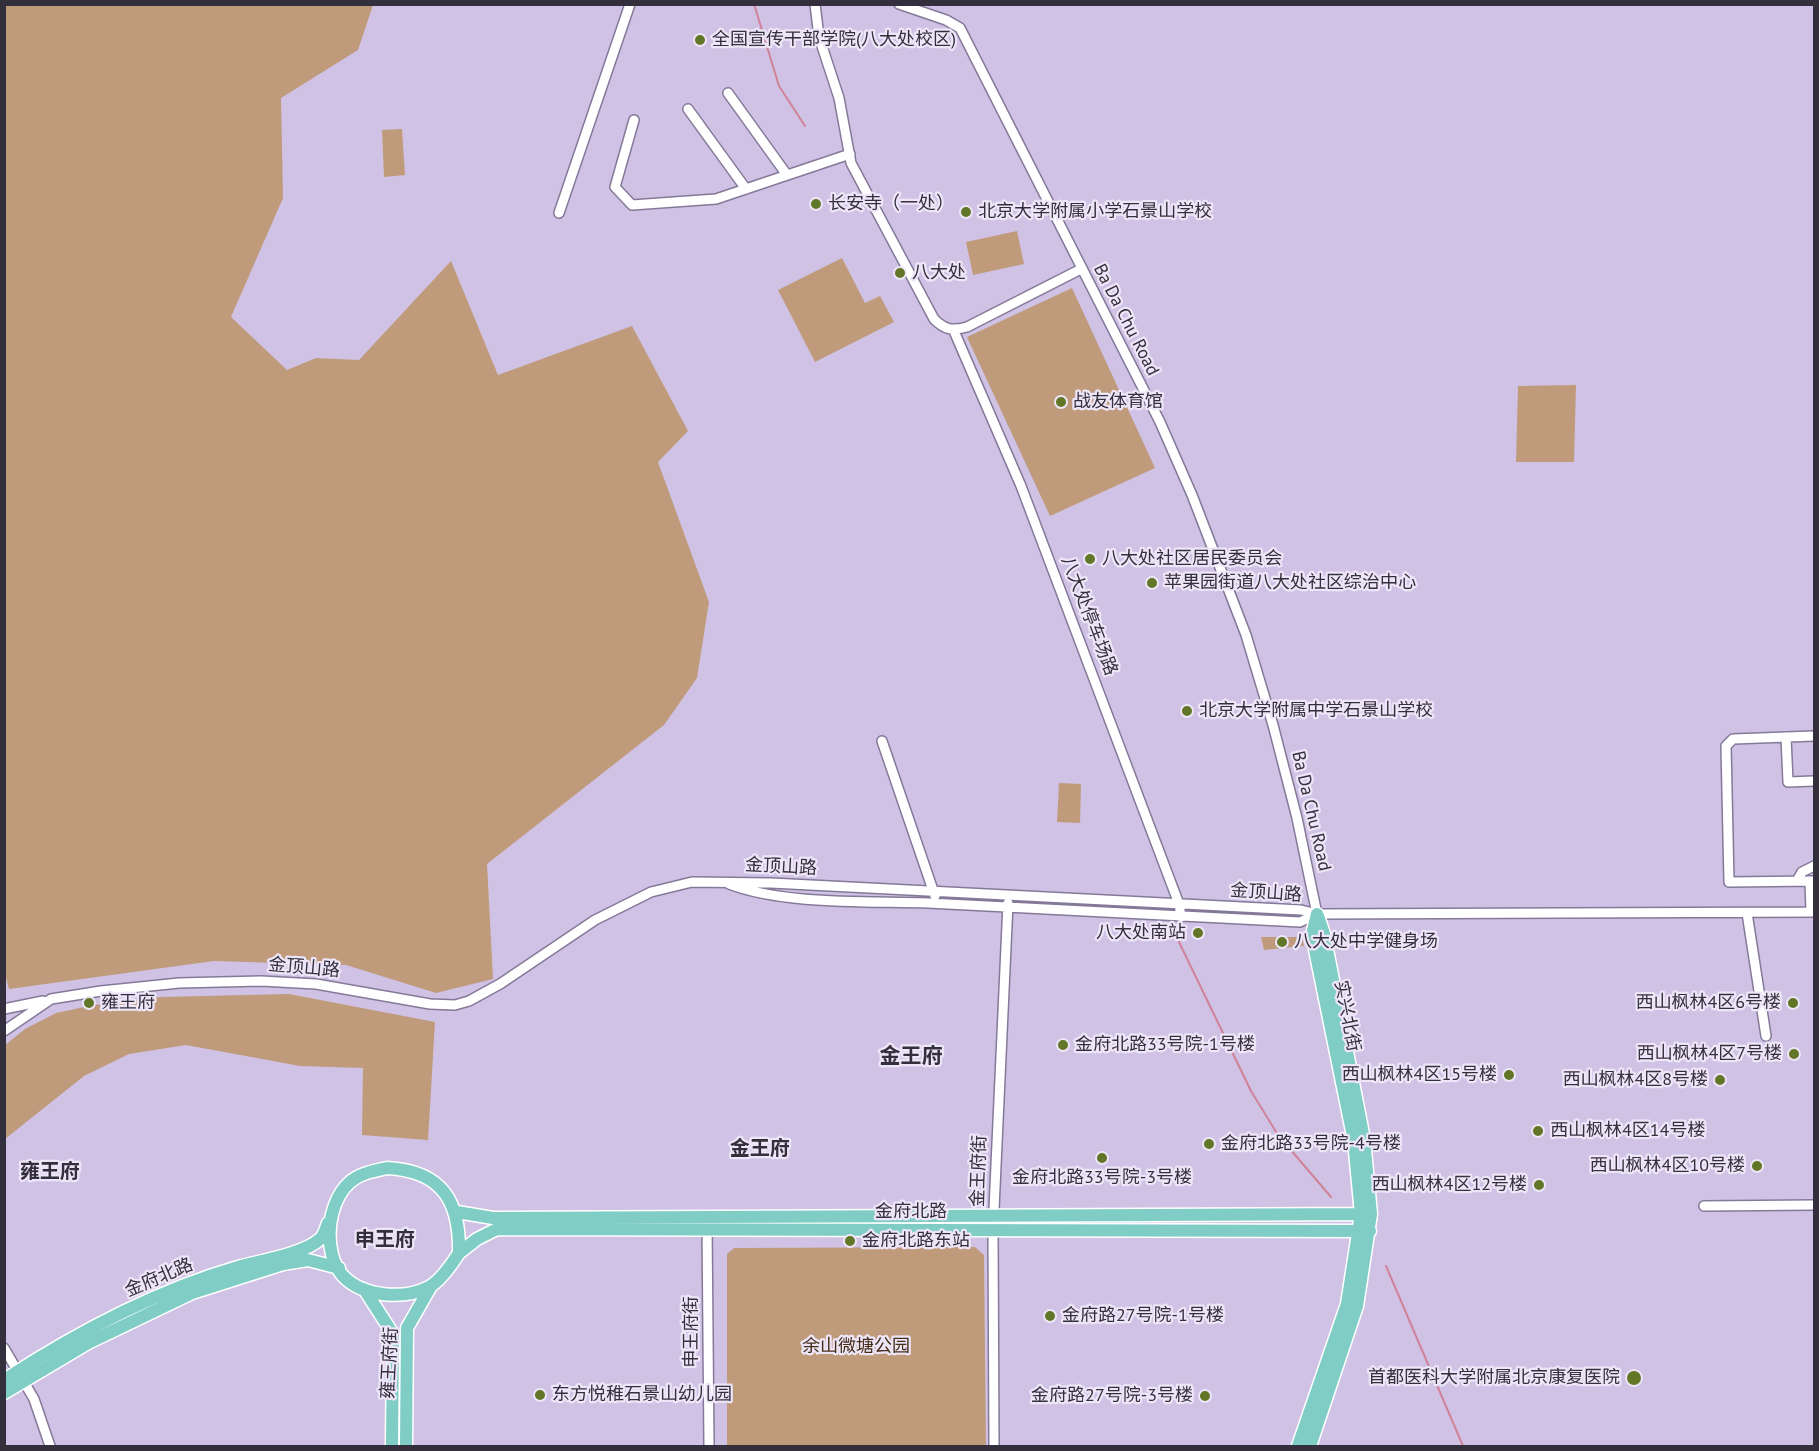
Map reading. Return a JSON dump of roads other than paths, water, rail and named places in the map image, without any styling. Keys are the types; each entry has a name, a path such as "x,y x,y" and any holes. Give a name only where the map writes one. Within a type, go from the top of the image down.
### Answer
{"main road":[{"name":"实兴北街","path":"1310,1446 1357,1306 1366,1214 1354,1141 1312,935 1317,914"},
{"path":"387,1168 405,1169 431,1180 457,1212 459,1253 431,1286 408,1295 388,1295 364,1289 343,1275 330,1246 329,1222 341,1193 350,1181 369,1172 387,1168"},
{"name":"金府北路","path":"457,1212 494,1218 993,1231 1365,1231"},
{"name":"金府北路","path":"459,1253 477,1239 497,1229 994,1217 1366,1214"},
{"name":"金府北路","path":"4,1393 22,1376 96,1326 170,1292 227,1270 299,1250 320,1239 329,1222"},
{"name":"实兴北街","path":"1298,1446 1347,1304 1365,1231"},
{"name":"金府北路","path":"4,1380 22,1376 192,1293 283,1264 308,1260 339,1268"},
{"name":"雍王府街","path":"406,1446 407,1328 431,1286"},
{"name":"雍王府街","path":"364,1289 393,1334 392,1446"}],"street":[{"path":"559,213 630,4"},
{"name":"八大处停车场路","path":"815,4 819,38 839,98 851,163 934,319 943,328 954,331 1021,486 1179,904 1181,916"},
{"name":"Ba Da Chu Road","path":"899,4 946,20 956,25 962,32 1169,443 1192,495 1246,635 1297,818 1317,914"},
{"path":"728,93 788,175"},
{"path":"688,108 746,189"},
{"path":"634,120 615,187 632,206 716,199 850,154"},
{"path":"954,331 967,327 1081,269"},
{"path":"1317,914 1813,912 1812,881 1729,882 1726,746 1733,739 1815,736"},
{"path":"1786,737 1788,782 1815,781"},
{"path":"882,741 937,904"},
{"path":"1797,881 1802,872 1815,866"},
{"name":"金顶山路","path":"4,1030 51,999 179,983 261,981 316,984 430,1004 455,1005 469,1001 500,984 595,920 630,901 672,886 721,881 1301,910 1317,914"},
{"name":"金顶山路","path":"721,881 744,890 788,896 1300,922 1317,914"},
{"name":"金王府街","path":"994,1446 993,1231 1008,896"},
{"path":"1747,913 1766,1036"},
{"path":"4,1009 51,999"},
{"path":"1704,1206 1815,1205"},
{"name":"申王府街","path":"707,1223 709,1446"},
{"path":"4,1348 34,1399 50,1446"}],"waterway":[{"path":"754,4 779,86 805,126"},
{"path":"1178,940 1251,1091 1278,1135 1331,1197"},
{"path":"1386,1266 1463,1446"}],"place":[{"name":"全国宣传干部学院(八大处校区)","path":"700,40"},
{"name":"长安寺（一处）","path":"816,204"},
{"name":"北京大学附属小学石景山学校","path":"966,212"},
{"name":"八大处","path":"900,273"},
{"name":"战友体育馆","path":"1061,402"},
{"name":"八大处社区居民委员会","path":"1090,559"},
{"name":"苹果园街道八大处社区综治中心","path":"1152,583"},
{"name":"北京大学附属中学石景山学校","path":"1187,711"},
{"name":"八大处南站","path":"1198,933"},
{"name":"八大处中学健身场","path":"1282,942"},
{"name":"雍王府","path":"89,1003"},
{"name":"西山枫林4区6号楼","path":"1793,1003"},
{"name":"金府北路33号院-1号楼","path":"1063,1045"},
{"name":"西山枫林4区7号楼","path":"1794,1054"},
{"name":"西山枫林4区15号楼","path":"1509,1075"},
{"name":"西山枫林4区8号楼","path":"1720,1080"},
{"name":"西山枫林4区14号楼","path":"1538,1131"},
{"name":"金府北路33号院-4号楼","path":"1209,1144"},
{"name":"金府北路33号院-3号楼","path":"1102,1158"},
{"name":"西山枫林4区10号楼","path":"1757,1166"},
{"name":"西山枫林4区12号楼","path":"1539,1185"},
{"name":"金府北路东站","path":"850,1241"},
{"name":"金府路27号院-1号楼","path":"1050,1316"},
{"name":"首都医科大学附属北京康复医院","path":"1634,1378"},
{"name":"东方悦稚石景山幼儿园","path":"540,1395"},
{"name":"金府路27号院-3号楼","path":"1205,1396"}],"district":[{"name":"金王府","path":"911,1057"},
{"name":"金王府","path":"760,1149"},
{"name":"雍王府","path":"50,1172"},
{"name":"申王府","path":"385,1240"}],"park label":[{"name":"余山微塘公园","path":"856,1347"}]}
